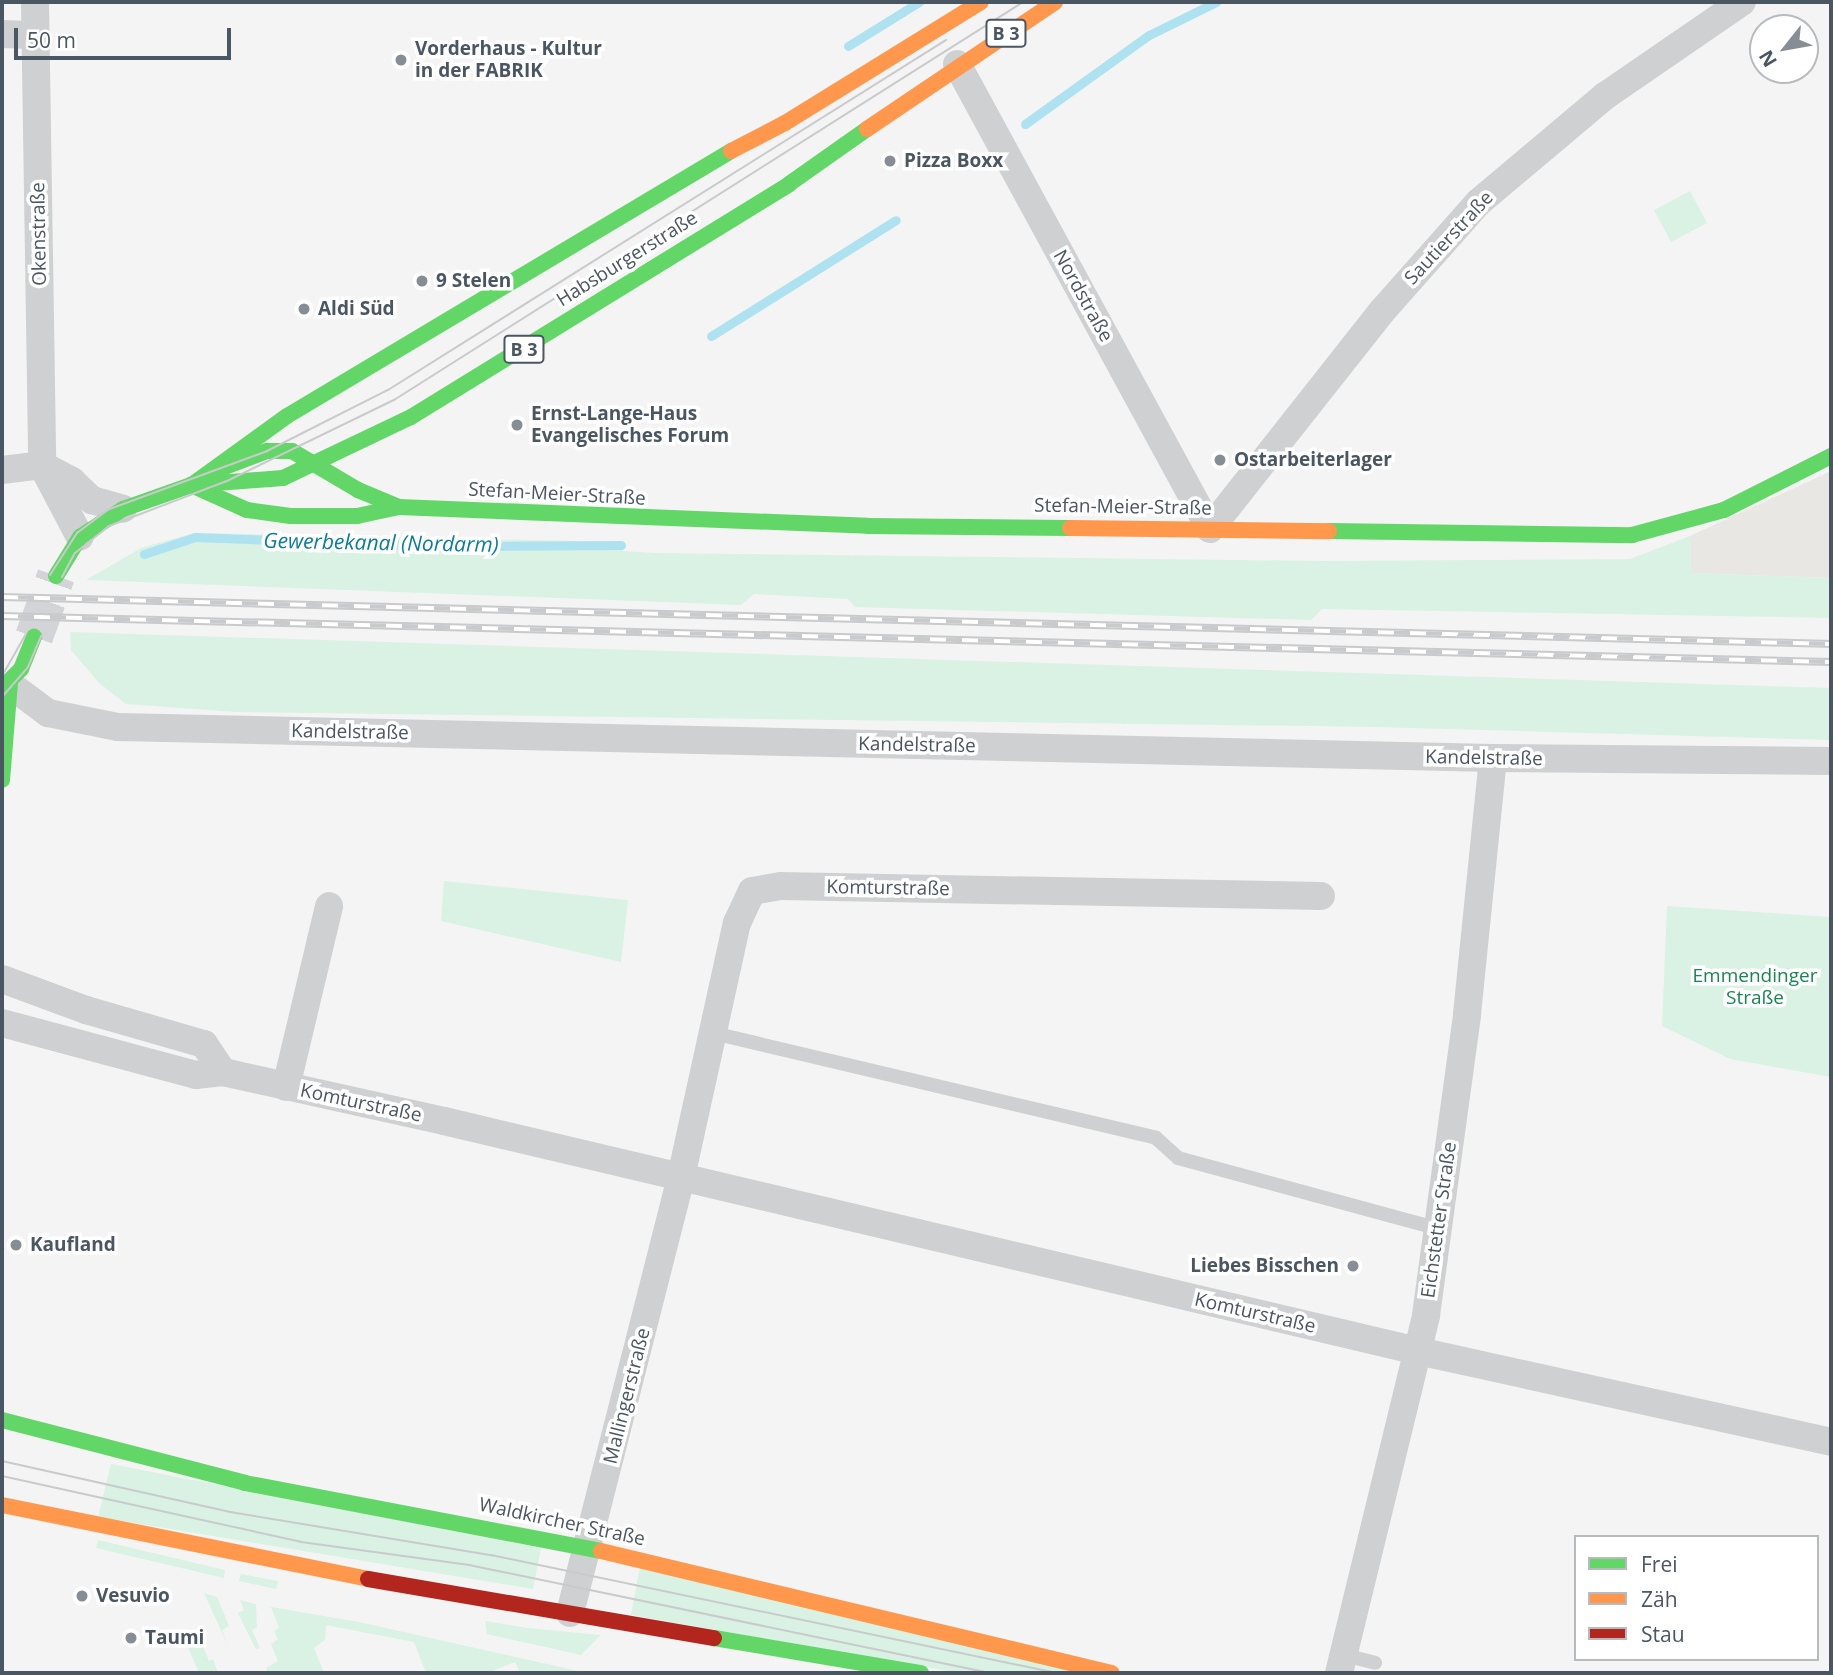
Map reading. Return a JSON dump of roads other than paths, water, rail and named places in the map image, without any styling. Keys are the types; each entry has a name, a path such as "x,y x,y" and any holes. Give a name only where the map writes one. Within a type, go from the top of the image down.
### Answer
{"main road":[{"name":"Habsburgerstraße","path":"56,576 80,537 123,509 191,485 287,416 384,370 684,175 791,129 981,2"},
{"name":"Habsburgerstraße","path":"191,485 283,478 411,417 1055,2"},
{"path":"394,400 411,417"},
{"name":"Stefan-Meier-Straße","path":"211,473 267,451 292,451 319,463 358,490 399,507"},
{"name":"Stefan-Meier-Straße","path":"191,485 247,510 291,516 357,516 399,507 868,526 1632,535 1724,510 1831,456"},
{"path":"2,780 8,686 34,637"},
{"name":"Waldkircher Straße","path":"2,1420 245,1483 586,1547 1112,1673"},
{"path":"2,1505 380,1581 921,1673"}],"street":[{"name":"Okenstraße","path":"35,2 43,465 80,537"},
{"name":"Sautierstraße","path":"1210,529 1375,320 1479,202 1605,96 1742,2"},
{"path":"2,34 36,34"},
{"name":"Nordstraße","path":"957,64 1210,529"},
{"path":"2,470 43,465 72,481 92,500 123,509"},
{"name":"Kandelstraße","path":"8,686 48,713 118,727 1493,758 1831,761"},
{"name":"Eichstetter Straße","path":"1342,1664 1419,1351 1467,1014 1493,758"},
{"name":"Komturstraße","path":"681,1177 737,923 752,891 781,886 1321,897"},
{"name":"Komturstraße","path":"286,1087 329,906"},
{"path":"3,982 204,1044 223,1072"},
{"name":"Komturstraße","path":"2,1023 196,1075 223,1072 1419,1351 1831,1442"},
{"name":"Mallingerstraße","path":"570,1613 681,1177"}],"lane":[{"path":"713,1033 1156,1138 1178,1158 1436,1228"},
{"path":"1342,1664 1376,1663"}],"waterway":[{"path":"848,46 919,2"},
{"name":"Gewerbekanal (Nordarm)","path":"1025,124 1149,35 1216,2"},
{"name":"Gewerbekanal (Nordarm)","path":"711,336 896,220"},
{"name":"Gewerbekanal (Nordarm)","path":"144,554 195,537 444,546 621,545"}],"tunnel":[{"path":"34,637 56,576"}],"tram line":[{"path":"62,577 75,553 109,526 227,481 394,400 1023,2"},
{"path":"50,575 77,533 107,510 267,451 388,390 946,40"},
{"path":"2,676 26,634"},
{"path":"2,697 28,667 41,636"},
{"path":"2,1461 230,1512 491,1555 1057,1673"},
{"path":"2,1476 301,1542 469,1565 990,1673"}],"railway":[{"path":"2,597 1831,644"},
{"path":"2,616 1831,662"}],"place":[{"name":"Vorderhaus - Kultur in der FABRIK","path":"401,60"},
{"name":"Pizza Boxx","path":"890,161"},
{"name":"9 Stelen","path":"422,281"},
{"name":"Aldi Süd","path":"304,309"},
{"name":"Ernst-Lange-Haus Evangelisches Forum","path":"517,425"},
{"name":"Ostarbeiterlager","path":"1220,460"},
{"name":"Kaufland","path":"16,1245"},
{"name":"Liebes Bisschen","path":"1353,1266"},
{"name":"Vesuvio","path":"82,1596"},
{"name":"Taumi","path":"131,1638"}],"park label":[{"name":"Emmendinger Straße","path":"1755,987"}]}
